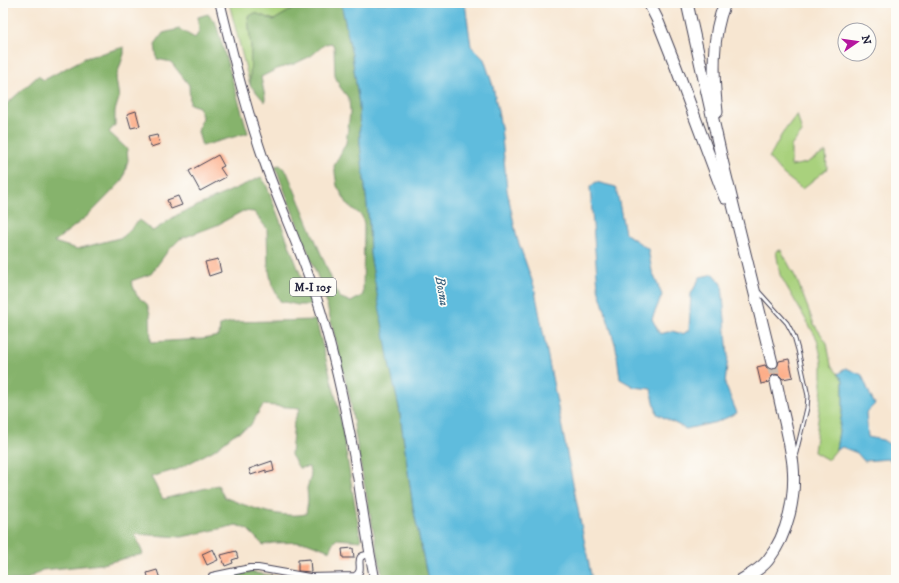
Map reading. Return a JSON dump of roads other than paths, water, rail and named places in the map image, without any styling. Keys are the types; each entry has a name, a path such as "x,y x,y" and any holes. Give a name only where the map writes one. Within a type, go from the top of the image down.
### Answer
{"highway":[{"path":"649,3 657,19 743,249"},
{"path":"687,3 743,249 772,363"},
{"path":"722,160 714,75 716,38 725,3"},
{"path":"740,580 751,574 767,561 780,540 791,506 794,486 793,464 776,381"}],"main road":[{"name":"M-I 105","path":"220,3 237,72 259,142 268,170 312,285 338,373 358,478 375,580"}],"street":[{"path":"212,576 254,568 309,577 355,576 359,574 360,571 360,558 370,555"}],"lane":[{"path":"752,286 787,323 794,336 798,350 808,396 807,408 793,464"}],"water":[{"name":"Bosna","path":"341,3 465,3 471,46 484,59 493,86 501,127 507,190 517,238 534,286 592,580 428,580 413,507 399,407 390,368 370,254 369,222 360,144 359,105 352,55"},
{"path":"596,182 616,187 625,233 648,249 652,271 662,295 652,319 660,334 672,331 683,334 689,330 691,294 700,277 714,274 722,284 728,356 725,384 737,413 717,422 686,429 657,414 651,389 634,387 620,379 616,347 598,288 590,187"},
{"path":"846,368 862,375 875,404 866,413 868,437 883,440 892,446 896,444 896,463 888,459 864,461 857,453 842,447 836,450 843,406 843,380 838,374"}],"tunnel":[{"path":"772,363 776,381"}]}
